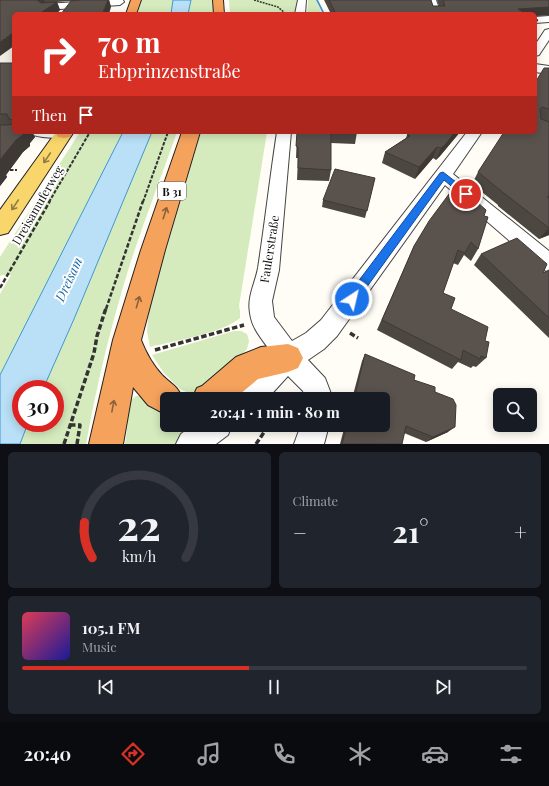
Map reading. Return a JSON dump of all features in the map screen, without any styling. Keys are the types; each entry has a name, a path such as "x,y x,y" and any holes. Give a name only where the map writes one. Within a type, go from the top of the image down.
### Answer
{"highway":[{"path":"132,12 136,0"},
{"path":"219,8 224,0"},
{"name":"B 31","path":"106,444 139,346 153,250 190,134"},
{"path":"139,346 135,363 156,392 160,394"},
{"path":"219,392 247,368 261,362 288,358"}],"main road":[{"path":"0,227 63,134"}],"street":[{"path":"300,12 302,0"},
{"path":"432,0 435,12"},
{"path":"45,7 119,5"},
{"path":"537,20 549,19"},
{"path":"537,50 549,32"},
{"path":"537,68 549,70"},
{"name":"Faulerstraße","path":"284,134 268,270 262,290 260,305 261,312 269,332 281,346 288,358 313,383 318,392"},
{"path":"255,392 288,358 314,341 329,328 474,134"},
{"path":"443,175 548,261"},
{"path":"190,444 208,432"},
{"path":"309,444 313,432"}],"path":[{"path":"254,0 278,7 284,12"},
{"name":"Dreisamuferweg","path":"0,288 89,134"},
{"path":"64,444 96,353 97,336 115,281 167,134"},
{"path":"0,170 22,170"},
{"path":"139,346 248,324"},
{"path":"70,425 80,425 77,444"},
{"path":"256,444 264,432"}],"green space":[{"path":"142,0 173,0 171,12 138,12"},
{"path":"191,0 213,0 213,12 188,12"},
{"path":"229,0 299,0 297,12 230,12"},
{"path":"308,0 316,0 321,12 307,12"},
{"path":"79,134 122,134 0,375 0,294 11,275 0,276 0,257"},
{"path":"151,134 176,134 124,284 100,375 86,444 20,444 25,432 64,432 64,380 47,380"},
{"path":"200,134 267,134 239,306 240,318 222,328 210,332 150,347 147,331 149,308"},
{"path":"234,331 241,331 247,334 249,341 247,349 211,390 204,392 186,392 180,389 164,373 152,355"},
{"path":"136,396 142,396 153,409 160,412 160,432 194,432 178,444 125,444 131,400"}],"shaded area":[{"path":"12,47 12,74 0,73 0,56"}],"water":[{"path":"173,0 191,0 188,12 171,12"},
{"name":"Dreisam","path":"122,134 151,134 47,380 12,380 12,432 25,432 20,444 0,444 0,375"}],"building":[{"path":"0,0 37,0 41,3 57,2 42,12 12,12 12,33 0,42"},
{"path":"108,0 103,12 63,12 71,1"},
{"path":"329,0 431,0 433,6 445,6 443,0 549,0 549,7 518,9 523,12 335,12"},
{"path":"0,63 12,63 12,120 9,119 7,114 0,114"},
{"path":"544,68 549,68 549,109 542,107 540,109 541,119 549,122 549,196 547,197 549,198 549,228 478,172 503,134 537,134 537,80"},
{"path":"12,124 12,134 23,135 16,140 0,160 0,125"},
{"path":"297,134 331,134 331,170 298,168 298,147 296,146"},
{"path":"453,134 445,145 441,148 437,147 419,167 385,152 410,136 407,135"},
{"path":"335,169 375,178 367,211 323,200"},
{"path":"452,190 467,193 486,210 484,216 488,217 478,249 471,242 465,253 458,250 443,293 455,298 451,309 488,327 485,341 489,342 486,358 481,356 480,359 463,350 461,360 382,320 414,246 429,221"},
{"path":"517,238 547,264 543,273 549,270 549,318 481,254"},
{"path":"365,354 415,375 414,380 435,387 435,392 453,399 456,405 455,427 433,437 406,426 402,444 342,444 345,432 390,432 390,392 356,392"}],"waterway":[{"path":"317,0 323,12"}],"route":[{"path":"352,299 443,175 466,194"}]}
